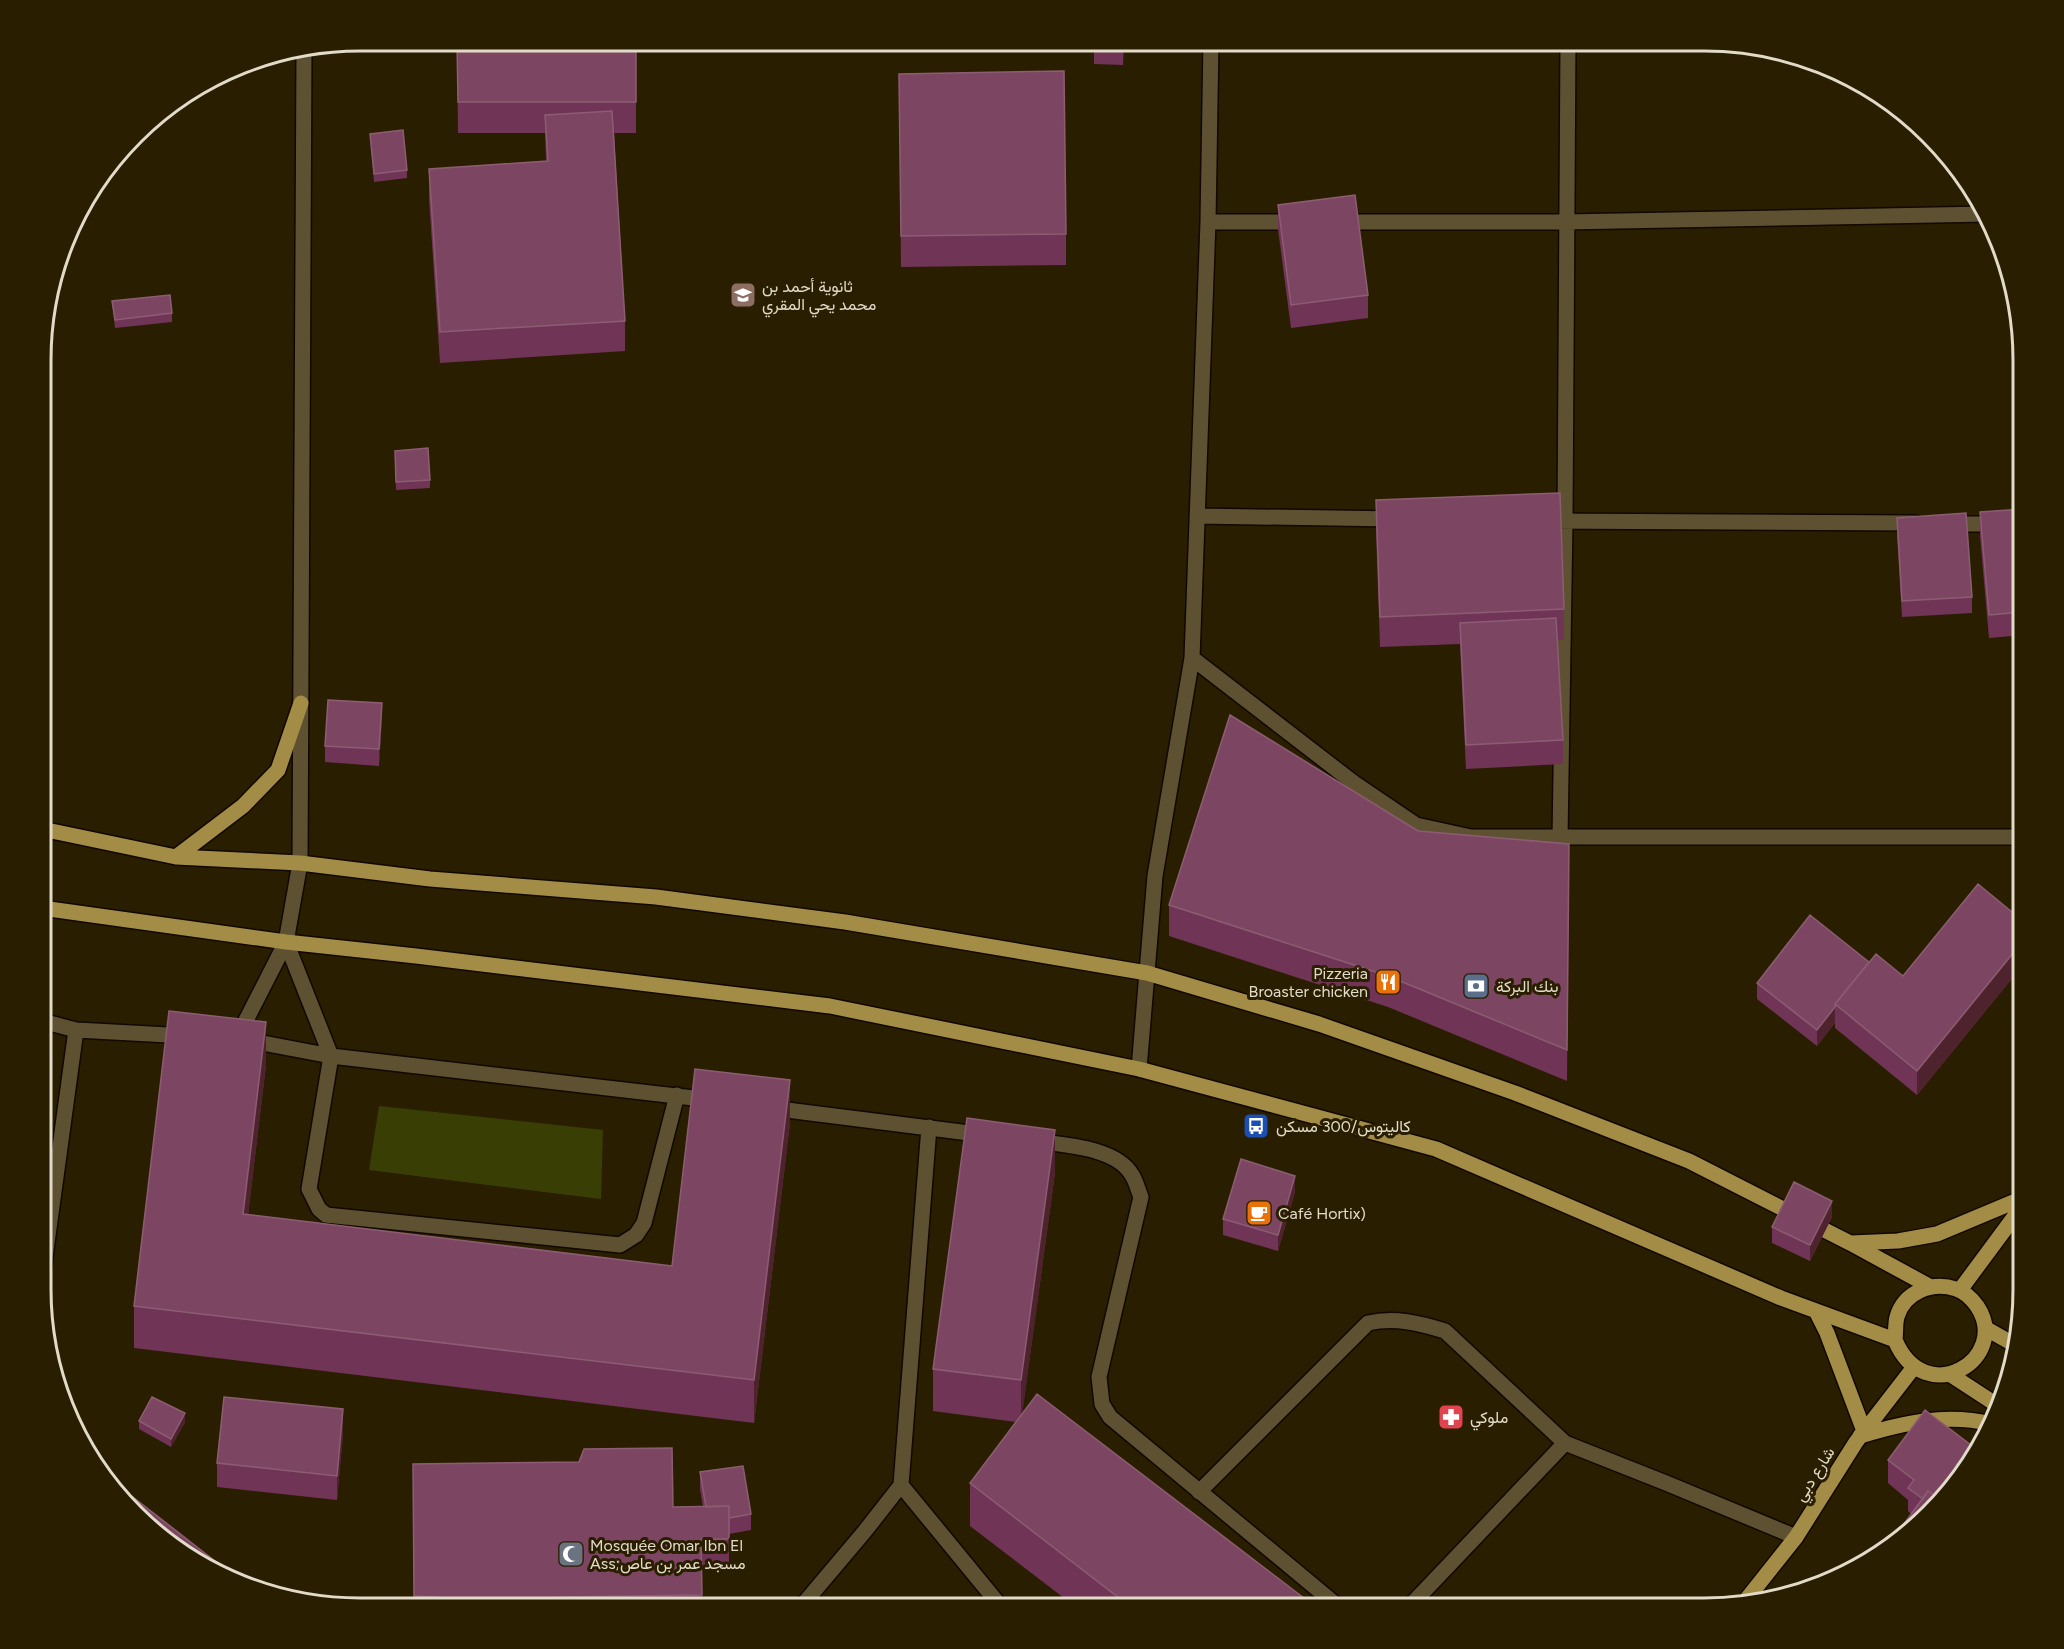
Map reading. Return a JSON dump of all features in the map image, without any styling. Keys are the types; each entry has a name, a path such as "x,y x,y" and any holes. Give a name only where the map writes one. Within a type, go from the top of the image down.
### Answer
{"main road":[{"path":"176,857 243,806 278,770 301,703"},
{"path":"51,831 176,857 300,863 430,879 668,899 845,922 1147,973 1319,1024 1515,1093 1689,1161 1929,1286"},
{"path":"51,909 286,942 830,1006 1139,1069 1436,1149 1639,1238 1816,1311 1895,1340"},
{"path":"1850,1243 1898,1240 1937,1234 2013,1202"},
{"path":"1960,1290 2013,1218"},
{"path":"1929,1286 1945,1286 1960,1290 1972,1299 1981,1312 1985,1328 1983,1343 1976,1358 1965,1368 1951,1375 1932,1375 1914,1367 1901,1353 1895,1340 1896,1318 1903,1304 1914,1293 1929,1286"},
{"path":"1816,1311 1827,1332 1862,1434 1900,1424 1942,1419 1982,1423"},
{"path":"1985,1328 2008,1341"},
{"name":"شارع دبي","path":"1751,1594 1796,1537 1862,1434 1914,1367"},
{"path":"1951,1375 1991,1401"}],"street":[{"path":"1139,1069 1155,876 1192,658 1208,222 1211,51"},
{"path":"1560,838 1565,522 1565,222 1568,51"},
{"path":"304,56 300,863 286,942 231,1038 331,1056 723,1102"},
{"path":"1208,222 1565,222 1976,214"},
{"path":"1197,516 1411,519"},
{"path":"1529,521 2013,524"},
{"path":"1192,658 1354,783 1416,825 1471,837 2013,837"},
{"path":"286,942 331,1056 309,1189 319,1209 326,1215 620,1245 636,1235 644,1223 677,1095"},
{"path":"51,1023 76,1030 202,1036"},
{"path":"51,1214 76,1030"},
{"path":"758,1106 1000,1137"},
{"path":"808,1598 901,1485 929,1127"},
{"path":"1023,1140 1094,1149 1115,1160 1131,1173 1140,1197 1099,1377 1102,1404 1110,1417 1328,1598"},
{"path":"1199,1492 1368,1323 1382,1320 1422,1323 1445,1331 1565,1443 1796,1537"},
{"path":"1418,1598 1565,1443"},
{"path":"901,1485 994,1598"}],"green space":[{"path":"379,1106 603,1130 601,1199 369,1170"}],"building":[{"path":"457,51 636,51 636,102 458,102"},
{"path":"1064,71 1066,234 901,236 899,74"},
{"path":"612,111 625,321 440,332 429,169 548,161 545,115"},
{"path":"403,130 407,170 374,174 370,134"},
{"path":"1355,195 1368,295 1291,305 1278,205"},
{"path":"170,295 172,313 115,320 112,301"},
{"path":"428,448 430,480 396,482 395,451"},
{"path":"1560,493 1564,609 1380,617 1376,500"},
{"path":"2013,510 2013,613 1989,615 1980,512"},
{"path":"1966,513 1972,597 1902,601 1897,518"},
{"path":"1556,618 1563,740 1466,745 1460,623"},
{"path":"328,700 382,703 379,749 325,746"},
{"path":"1230,715 1418,831 1569,844 1567,1050 1388,976 1169,905"},
{"path":"1978,884 2013,913 2013,953 1917,1071 1835,1004 1876,954 1903,976"},
{"path":"1810,915 1869,962 1817,1030 1757,983"},
{"path":"169,1011 266,1022 243,1214 672,1266 695,1069 790,1080 754,1380 134,1306"},
{"path":"967,1118 1055,1130 1021,1380 933,1369"},
{"name":"Café Hortix)","path":"1241,1159 1295,1176 1278,1235 1223,1219"},
{"path":"1794,1182 1832,1201 1810,1245 1772,1227"},
{"path":"1037,1394 1304,1598 1119,1598 970,1483"},
{"path":"152,1397 185,1413 171,1439 139,1421"},
{"path":"224,1397 343,1409 337,1476 217,1463"},
{"path":"1925,1410 1971,1445 1936,1493 1934,1495 1928,1491 1923,1499 1908,1488 1914,1480 1888,1460"},
{"name":"Mosquée Omar Ibn El Ass;مسجد عمر بن عاص","path":"672,1448 673,1507 729,1506 729,1539 701,1539 702,1595 559,1598 414,1596 413,1464 579,1462 584,1449"},
{"path":"743,1466 751,1514 729,1518 729,1506 706,1507 700,1472"},
{"path":"1928,1491 1934,1495 1908,1521 1903,1525"},
{"path":"129,1494 217,1562 172,1534"}],"place":[{"name":"ثانوية أحمد بن محمد يحي المقري","path":"743,295"},
{"name":"Pizzeria Broaster chicken","path":"1388,982"},
{"name":"بنك البركة","path":"1476,986"},
{"name":"كاليتوس/300 مسكن","path":"1256,1126"},
{"name":"Café Hortix)","path":"1259,1213"},
{"name":"ملوكي","path":"1451,1417"},
{"name":"Mosquée Omar Ibn El Ass;مسجد عمر بن عاص","path":"571,1554"}]}
